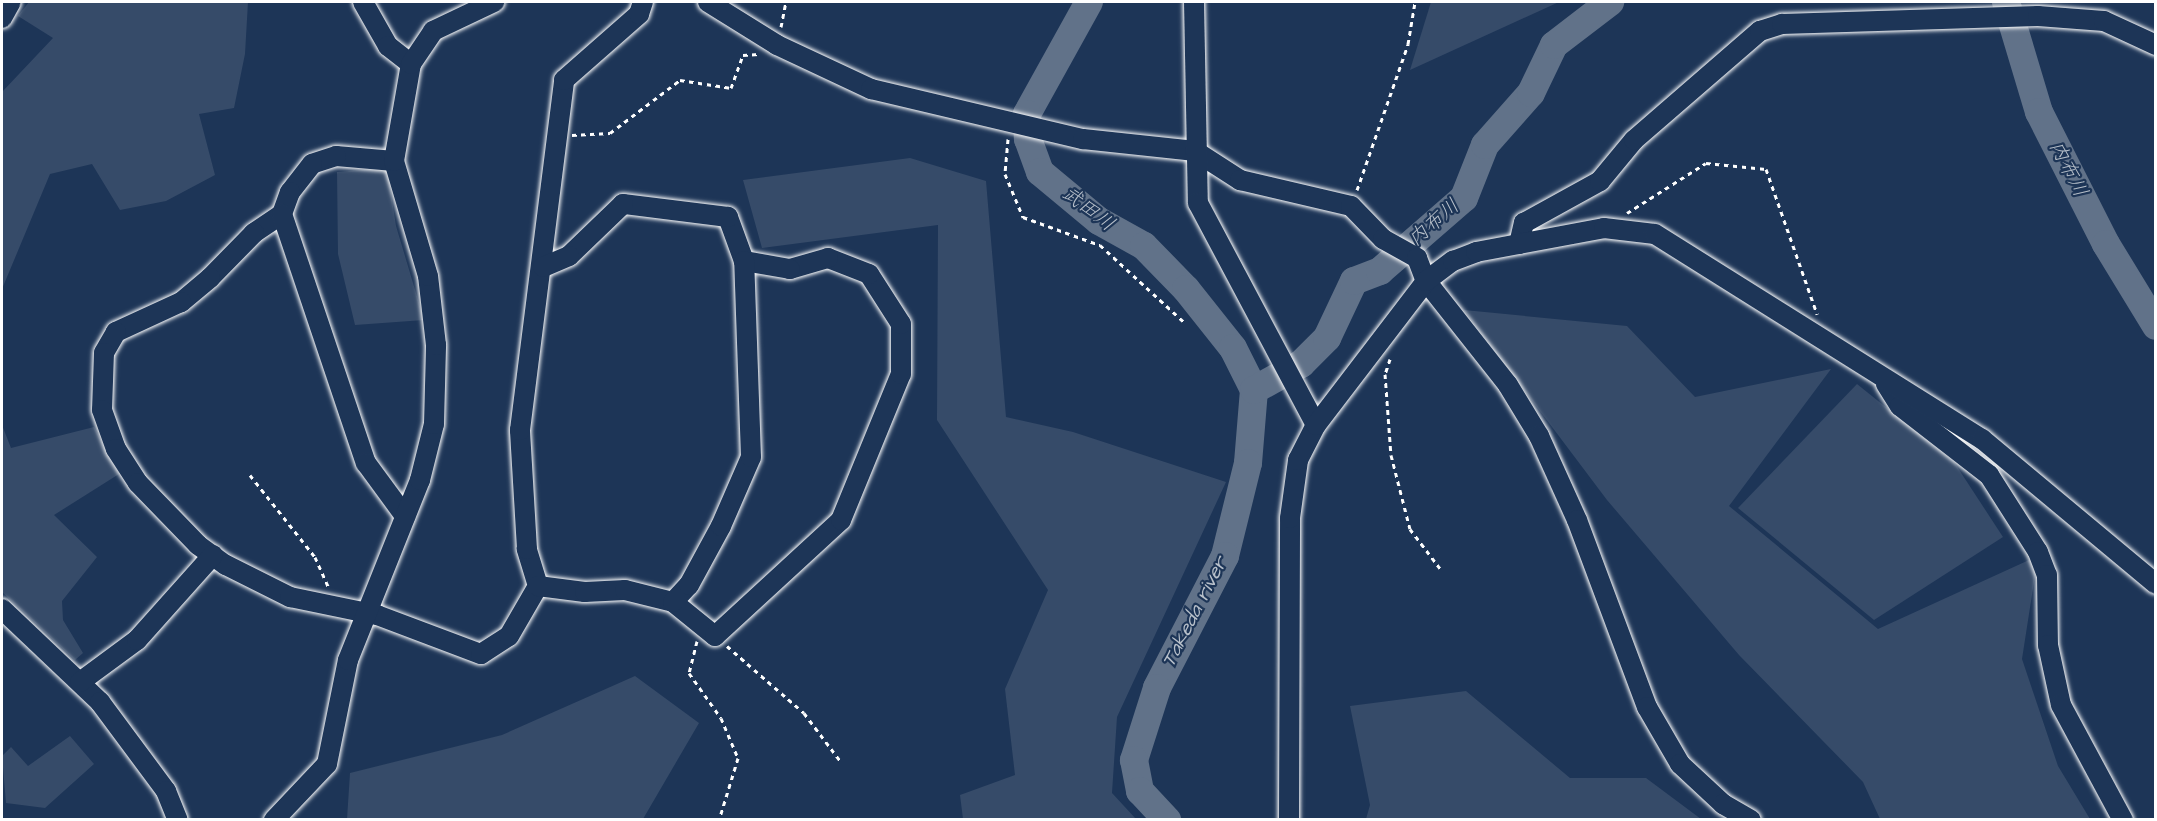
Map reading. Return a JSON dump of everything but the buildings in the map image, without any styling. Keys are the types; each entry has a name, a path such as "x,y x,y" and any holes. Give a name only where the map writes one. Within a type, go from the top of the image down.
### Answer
{"street":[{"path":"2,18 11,2"},
{"path":"363,2 388,46 411,64"},
{"path":"274,819 327,764 348,660 405,516 434,423 436,345 428,276 394,161 411,64 433,31 494,2"},
{"path":"394,161 336,156 312,164 290,192 282,214 254,233 181,302 117,332 104,353 102,410 117,449 138,483 213,555 271,589 337,610 365,615 481,654 509,636 538,586 527,549 520,430 543,267 564,80 639,14 643,2"},
{"path":"708,2 777,45 871,89 1139,148 1195,151 1240,180 1351,206 1383,239 1417,258 1426,281 1463,322 1539,436 1577,520 1647,707 1680,764 1723,804 1751,819"},
{"path":"1194,2 1195,151 1198,203 1312,416"},
{"path":"1519,244 1524,223 1600,182 1634,140 1760,31 1782,24 2038,16 2104,21 2156,45"},
{"path":"543,267 569,256 623,204 728,217 744,261 752,458 722,526 689,585 673,602"},
{"path":"282,214 366,463 405,516"},
{"path":"1289,819 1290,518 1298,460 1312,416 1426,281 1453,261 1519,244 1604,228 1655,234 1824,336 1883,379 1982,439 2156,584"},
{"path":"538,586 585,592 625,590 673,602 708,630 841,520 901,374 901,324 869,274 828,258 790,269 744,261"},
{"path":"1883,379 1900,406 1989,476 2038,552 2047,576 2048,645 2061,705 2123,819"},
{"path":"80,682 137,640 186,580 213,555"},
{"path":"2,609 80,682 142,757 178,819"}],"path":[{"path":"556,136 610,133 680,80 731,88 743,55 775,53 786,2"},
{"path":"1351,206 1392,95 1415,2"},
{"path":"1010,120 1005,174 1023,217 1100,245 1184,321"},
{"path":"1604,228 1706,164 1766,169 1824,336"},
{"path":"1392,353 1385,374 1391,455 1410,529 1442,571"},
{"path":"250,475 315,557 337,610"},
{"path":"719,819 738,758 721,718 689,673 708,630 804,713 841,762"}],"shaded area":[{"path":"29,2 248,2 245,54 234,108 199,114 215,175 166,201 120,210 92,164 50,174 2,289 2,92 53,38 18,16"},
{"path":"1431,2 1559,2 1410,70"},
{"path":"910,158 986,181 1006,417 1073,432 1226,482 1117,717 1112,793 1136,819 963,819 960,795 1015,775 1005,689 1048,590 937,420 938,225 762,248 743,180"},
{"path":"387,168 396,226 424,320 355,325 338,254 337,172"},
{"path":"1464,310 1627,326 1695,397 1831,369 1729,506 1878,629 2038,556 2022,659 2058,766 2090,819 1880,819 1863,782 1739,655 1607,500"},
{"path":"1857,384 1954,462 2003,537 1874,620 1738,508"},
{"path":"2,425 11,448 94,427 119,474 54,515 97,557 62,601 63,620 83,653 75,660 2,592"},
{"path":"635,676 699,723 643,819 347,819 350,773 502,735"},
{"path":"1466,691 1570,778 1646,778 1701,819 1366,819 1370,805 1350,706"},
{"path":"70,736 94,764 45,808 6,803 2,756 11,747 28,766"}],"waterway":[{"name":"武田川","path":"1089,2 1027,114 1028,139 1040,172 1099,221 1144,246 1186,289 1233,348 1254,390 1248,463 1225,556 1157,688 1134,760 1140,791 1167,820"},
{"name":"内布川","path":"1254,390 1301,364 1327,338 1354,281 1380,271 1464,198 1485,145 1531,93 1554,45 1610,2"},
{"name":"内布川","path":"2006,2 2039,112 2106,244 2156,326"}],"water label":[{"name":"Takeda river","path":"1195,612"}]}
